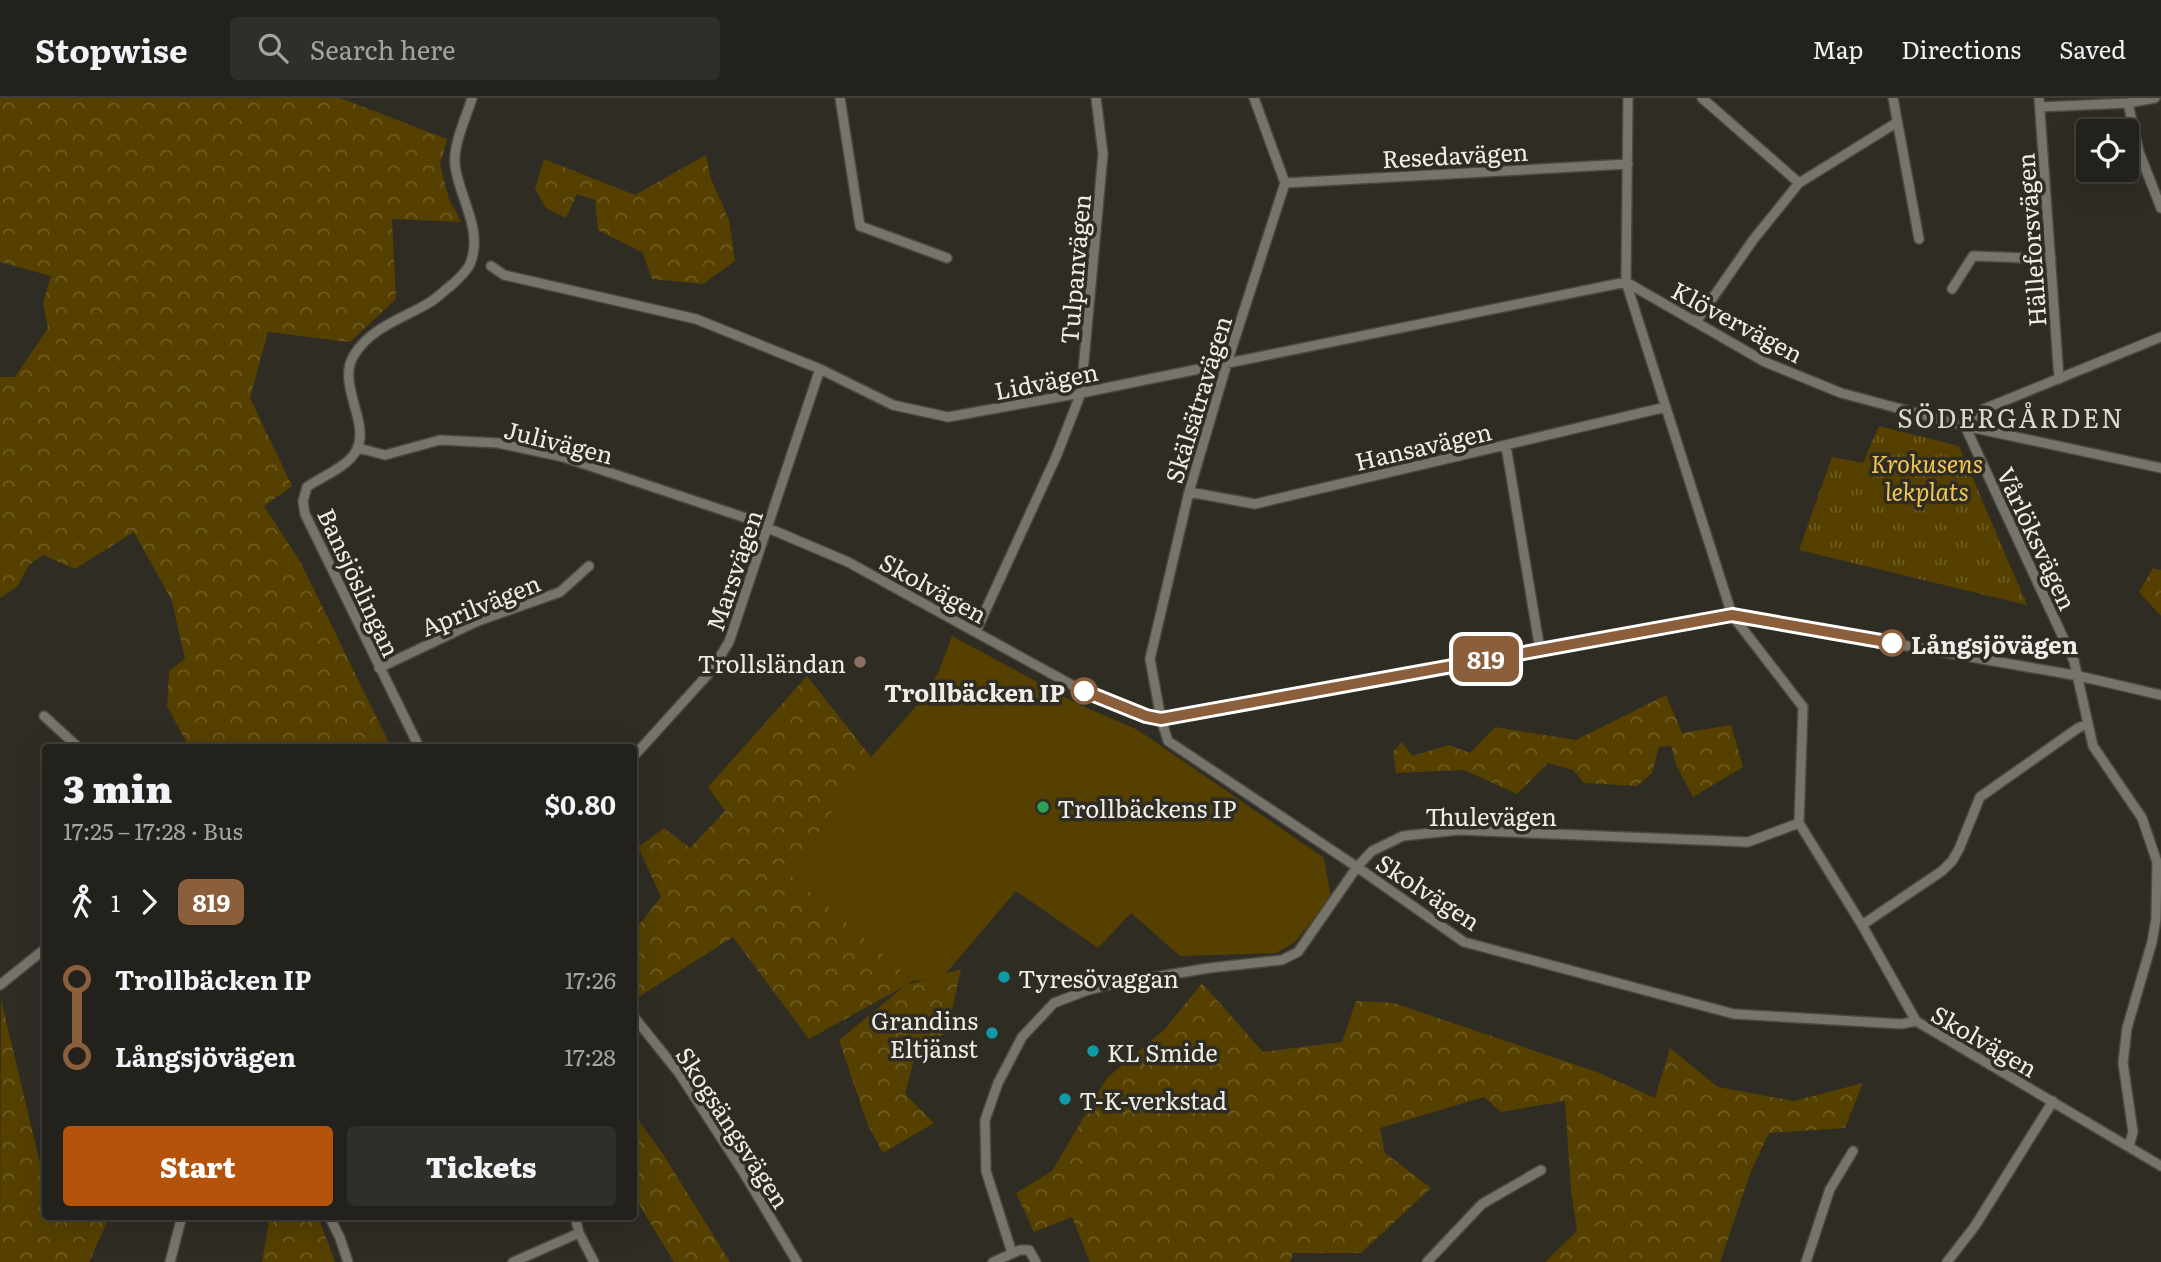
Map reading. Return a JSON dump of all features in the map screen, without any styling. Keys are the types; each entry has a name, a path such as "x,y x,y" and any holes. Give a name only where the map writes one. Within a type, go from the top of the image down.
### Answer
{"street":[{"path":"358,448 359,428 349,384 352,358 365,340 388,324 433,300 461,277 470,264 475,234 455,162 472,98"},
{"path":"839,98 860,226 947,258"},
{"name":"Tulpanvägen","path":"976,631 1056,457 1081,393 1103,158 1096,98"},
{"path":"1254,98 1285,183"},
{"path":"1628,98 1626,282 1732,615 1803,707 1799,823 1916,1021"},
{"path":"1702,98 1799,183"},
{"path":"1893,98 1919,239"},
{"path":"2040,102 2127,103 2155,98"},
{"name":"Hälleforsvägen","path":"2040,102 2059,379"},
{"path":"2127,103 2139,152 2161,208"},
{"path":"1696,322 1753,240 1799,183 1896,123"},
{"name":"Resedavägen","path":"1285,183 1628,163"},
{"name":"Skälsätravägen","path":"1161,719 1150,659 1189,492 1285,183"},
{"path":"1952,289 1973,256 2051,259"},
{"name":"Lidvägen","path":"491,265 504,275 696,319 820,369 893,405 948,417 1081,393 1626,282"},
{"name":"Klövervägen","path":"1626,282 1765,362 1840,393 1965,426 2161,468"},
{"path":"1965,426 1984,409 2161,337"},
{"name":"Marsvägen","path":"637,753 710,671 729,642 820,369"},
{"name":"Hansavägen","path":"1189,492 1255,504 1666,407"},
{"name":"Vårlöksvägen","path":"1965,426 2074,661 2093,746 2142,818 2159,862 2152,943 2127,1028 2123,1063 2133,1132 2129,1146"},
{"name":"Julivägen","path":"358,448 385,454 440,440 498,443 563,457 746,518"},
{"path":"1506,446 1540,650"},
{"name":"Bansjöslingan","path":"358,448 345,464 307,487 303,501 305,514 417,744"},
{"name":"Skolvägen","path":"768,528 848,562 1092,696 1161,719 1168,741 1464,942 1734,1014 1902,1024 1916,1021 2161,1166"},
{"name":"Aprilvägen","path":"379,668 478,621 561,593 589,566"},
{"path":"1161,719 1732,615 2079,676 2161,695"},
{"path":"44,716 75,744"},
{"path":"1861,925 1952,861 1980,797 2087,724"},
{"name":"Thulevägen","path":"1012,1252 986,1171 985,1120 1007,1063 1022,1037 1054,1003 1088,990 1209,968 1282,960 1298,953 1357,867 1373,850 1403,836 1459,830 1748,842 1799,823"},
{"path":"0,985 42,950"},
{"name":"Skogsängsvägen","path":"637,1021 679,1073 797,1262"},
{"path":"1947,1262 1982,1215 2053,1101"},
{"path":"1806,1262 1830,1189 1853,1151"},
{"path":"1427,1262 1482,1204 1541,1170"},
{"path":"170,1262 181,1220"},
{"path":"331,1220 348,1262"},
{"path":"576,1220 579,1233 594,1262"},
{"path":"513,1262 579,1233"},
{"path":"993,1262 1012,1252 1029,1250 1036,1262"}],"green space":[{"path":"0,98 340,98 447,139 440,165 449,199 461,222 392,219 396,299 350,342 268,332 250,398 292,486 264,506 301,563 390,744 187,744 167,706 169,671 185,659 172,601 134,532 75,569 43,555 29,565 17,587 0,598 0,377 15,377 48,328 43,303 51,276 0,262"},
{"path":"706,155 711,179 729,220 735,261 703,284 652,279 643,253 598,230 595,200 577,194 566,218 546,208 535,189 544,159 635,195"},
{"name":"Krokusens lekplats","path":"1879,426 1959,446 2027,605 1799,550 1832,457 1863,463"},
{"path":"2153,568 2161,570 2161,616 2139,592"},
{"name":"Trollbäckens IP","path":"952,636 1078,704 1138,730 1324,858 1331,898 1295,942 1276,953 1180,956 1131,913 1098,948 1016,891 942,978 913,981 790,874 871,757 920,702 938,673"},
{"path":"807,676 871,757 790,874 913,981 907,985 961,969 947,1033 918,1045 905,1094 934,1123 883,1153 867,1123 839,1040 905,986 809,1039 733,937 637,998 637,927 661,897 638,847 664,828 690,848 725,811 708,787"},
{"path":"1666,695 1682,733 1731,725 1743,767 1693,797 1676,765 1671,746 1659,747 1652,773 1637,786 1584,783 1573,770 1548,763 1517,794 1464,770 1396,773 1393,752 1402,742 1412,756 1449,745 1470,753 1495,727 1576,740"},
{"path":"1202,983 1263,1052 1342,1042 1356,1001 1394,1003 1597,1072 1655,1098 1670,1048 1718,1087 1794,1101 1863,1083 1845,1128 1769,1133 1751,1171 1720,1262 1545,1262 1577,1231 1571,1190 1565,1101 1501,1112 1484,1097 1380,1128 1385,1153 1431,1188 1361,1253 1293,1253 1290,1262 1090,1262 1072,1217 1034,1232 1016,1193 1052,1171 1107,1078 1165,1029"},
{"path":"1,1000 42,1163 42,1220 108,1220 89,1262 0,1262"},
{"path":"637,1118 663,1154 730,1262 674,1262 637,1201"},
{"path":"266,1220 319,1220 335,1262 262,1262 269,1221"}],"bus line":[{"name":"819","path":"1084,691 1146,716 1161,719 1732,615 1892,643"}],"place":[{"name":"Långsjövägen","path":"1892,643"},
{"name":"Trollsländan","path":"860,662"},
{"name":"Trollbäcken IP","path":"1084,691"},
{"name":"Trollbäckens IP","path":"1043,807"},
{"name":"Tyresövaggan","path":"1004,977"},
{"name":"Grandins Eltjänst","path":"992,1033"},
{"name":"KL Smide","path":"1093,1051"},
{"name":"T-K-verkstad","path":"1065,1099"}],"district":[{"name":"SÖDERGÅRDEN","path":"2011,416"}]}
